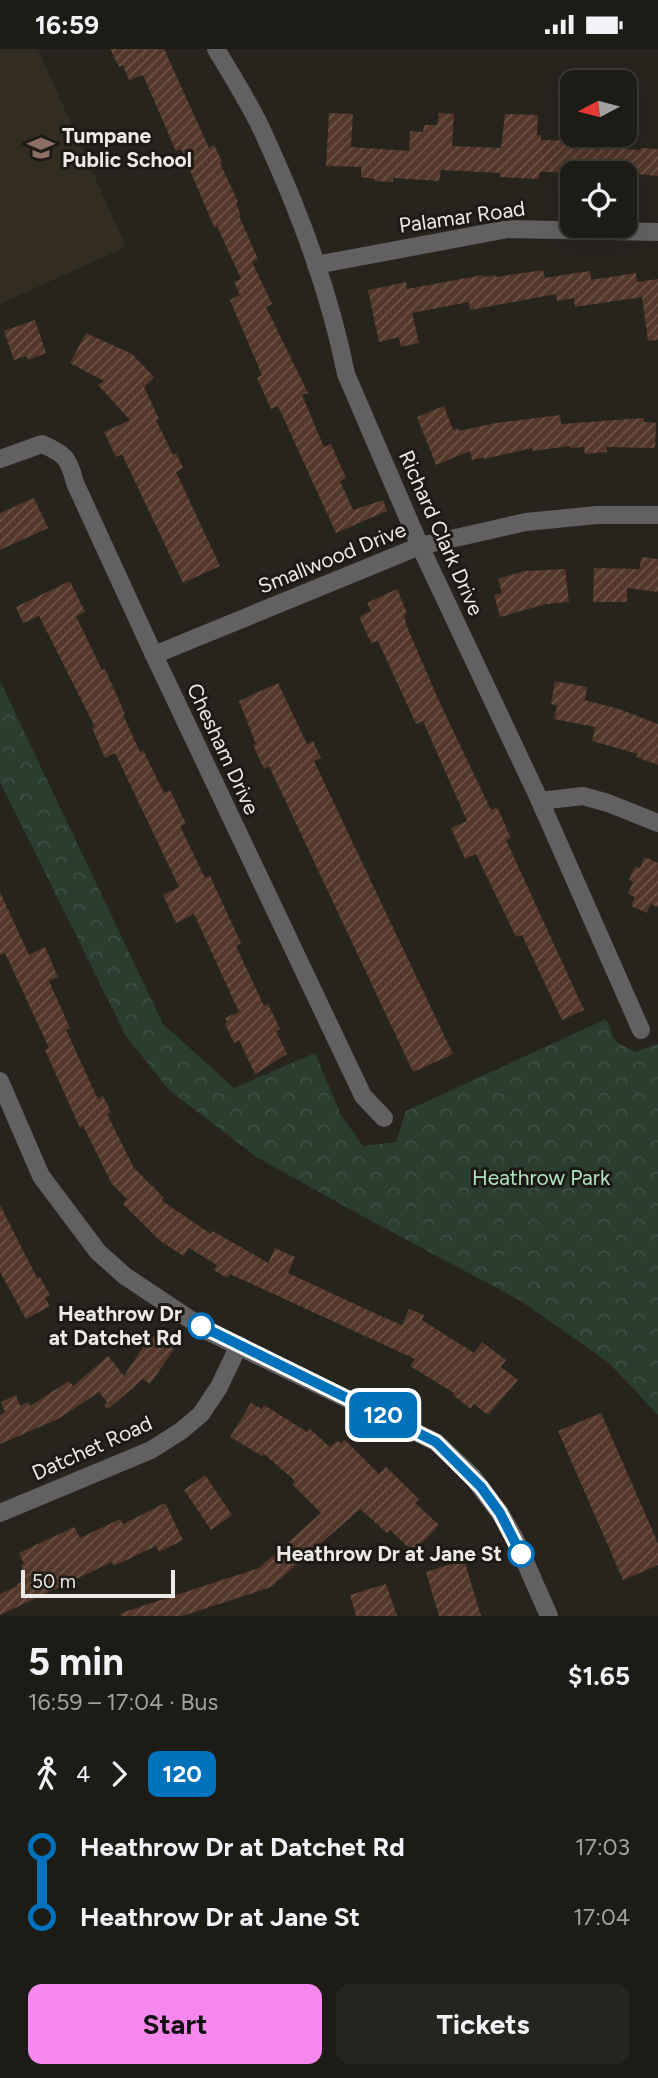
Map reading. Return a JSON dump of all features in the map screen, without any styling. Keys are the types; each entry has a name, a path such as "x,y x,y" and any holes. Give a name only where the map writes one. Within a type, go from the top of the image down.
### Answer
{"street":[{"name":"Richard Clark Drive","path":"216,49 266,137 316,265 340,343 346,374 420,546 540,800 640,1030"},
{"name":"Palamar Road","path":"316,265 508,229 658,232"},
{"name":"Chesham Drive","path":"0,460 42,444 63,453 154,655 363,1095 384,1118"},
{"name":"Smallwood Drive","path":"154,655 420,546 526,522 597,515 658,516"},
{"path":"540,800 583,796 658,823"},
{"path":"0,1081 41,1176 98,1252 125,1276 209,1332 436,1442 472,1476 500,1513 515,1539 549,1616"},
{"name":"Datchet Road","path":"0,1513 134,1458 181,1431 201,1414 219,1387 239,1345"}],"shaded area":[{"name":"Tumpane Public School","path":"0,49 38,49 126,247 0,304"}],"green space":[{"name":"Heathrow Park","path":"0,681 163,1024 234,1088 315,1053 341,1115 363,1146 396,1142 406,1111 606,1019 615,1041 635,1052 658,1044 658,1415 609,1363 521,1301 258,1158 169,1090 126,1036 0,782"}],"building":[{"path":"110,49 164,49 209,148 214,145 222,162 220,163 238,202 239,216 258,259 252,262 272,304 266,307 308,393 302,395 324,447 331,444 346,478 340,481 353,510 383,500 387,511 336,533 278,406 271,409 257,378 262,375 230,300 240,295 234,282 241,279 217,226 214,227 181,149 176,151 143,75 129,80 123,65 119,67"},
{"path":"329,113 353,114 351,147 409,151 410,131 423,132 424,125 437,125 439,113 454,114 452,146 501,148 505,114 538,115 537,135 541,135 541,140 560,140 560,147 658,149 658,176 637,174 637,161 560,161 560,172 540,172 539,179 500,177 500,173 441,170 439,181 393,178 393,182 361,177 361,167 326,166"},
{"path":"543,270 545,278 590,271 591,280 636,273 637,282 658,279 658,340 648,341 642,297 575,307 574,298 557,301 556,294 470,310 469,302 412,313 419,343 401,347 399,337 379,342 368,290 406,282 407,289 483,275 496,277"},
{"path":"35,320 46,353 28,360 26,356 14,360 4,331"},
{"path":"86,333 132,354 154,377 144,387 159,419 156,420 173,455 176,453 183,468 176,472 220,566 183,583 122,454 116,457 104,432 130,420 98,385 104,381 70,363"},
{"path":"444,406 453,430 458,428 459,431 496,423 560,415 561,424 644,418 644,422 656,423 655,448 606,447 607,452 585,454 584,447 533,451 532,448 472,460 470,451 436,465 417,417"},
{"path":"34,498 48,528 0,550 0,513"},
{"path":"642,557 658,559 658,592 627,588 627,602 593,602 594,568 639,569"},
{"path":"565,569 569,602 546,604 500,617 494,595 502,593 498,579 524,571"},
{"path":"70,581 85,612 76,616 102,670 105,669 140,752 143,750 164,793 170,790 186,824 180,826 205,878 210,876 241,943 236,946 264,1006 268,1004 280,1029 276,1031 287,1054 255,1074 239,1040 234,1043 225,1024 225,1018 239,1012 194,914 176,923 163,895 179,887 115,753 105,758 92,728 95,727 39,616 23,623 16,607"},
{"path":"397,589 407,613 404,615 407,627 439,701 491,810 497,807 511,838 506,840 584,1010 562,1020 522,935 516,937 476,854 465,859 451,828 467,821 423,721 416,724 378,641 371,643 359,617 371,611 367,603"},
{"path":"555,681 587,687 585,700 658,724 658,765 636,757 638,754 592,741 595,727 554,719 557,706 551,704"},
{"path":"278,683 307,744 313,741 321,758 314,761 453,1054 413,1072 269,766 264,769 253,745 256,744 239,701"},
{"path":"644,857 658,863 658,907 650,904 647,913 631,906 635,897 628,894 633,882 629,880 635,866 640,868"},
{"path":"0,892 29,955 45,947 58,977 49,981 70,1028 66,1030 98,1099 103,1096 111,1112 107,1114 134,1168 164,1198 161,1200 211,1234 213,1231 268,1263 275,1248 295,1257 288,1273 383,1317 402,1325 409,1309 424,1315 422,1320 474,1353 482,1342 506,1360 501,1367 518,1380 488,1415 474,1404 471,1409 453,1395 454,1393 410,1366 415,1359 230,1274 227,1278 214,1270 217,1265 189,1248 183,1256 158,1239 123,1204 127,1199 112,1184 83,1126 80,1128 45,1050 49,1048 5,953 0,955"},
{"path":"0,1205 37,1278 40,1277 50,1295 45,1298 50,1306 26,1319 0,1272"},
{"path":"151,1335 174,1349 150,1384 143,1379 108,1409 104,1406 107,1402 99,1392 58,1419 0,1444 0,1415 5,1412 1,1402 16,1395 20,1406 28,1402 30,1406 69,1381 73,1386 108,1356 124,1376"},
{"path":"251,1403 262,1409 264,1405 307,1432 310,1429 330,1447 337,1441 341,1443 345,1440 379,1474 386,1467 419,1499 415,1503 439,1525 413,1552 390,1530 387,1533 360,1509 271,1587 182,1616 121,1616 121,1613 259,1568 321,1513 292,1484 295,1481 264,1454 262,1456 230,1437"},
{"path":"601,1413 658,1543 658,1565 623,1580 558,1431"},
{"path":"205,1475 232,1515 211,1530 184,1490"},
{"path":"165,1503 183,1540 159,1552 156,1546 114,1566 112,1562 0,1615 0,1594 26,1580 19,1553 74,1527 80,1538 120,1519 123,1524"},
{"path":"464,1560 481,1616 439,1616 426,1572"},
{"path":"386,1584 397,1616 356,1616 350,1595"}],"bus line":[{"name":"120","path":"201,1326 436,1442 464,1467 481,1487 500,1513 521,1554"}],"place":[{"name":"Tumpane Public School","path":"41,148"},
{"name":"Heathrow Dr at Datchet Rd","path":"201,1326"},
{"name":"Heathrow Dr at Jane St","path":"521,1554"}]}
